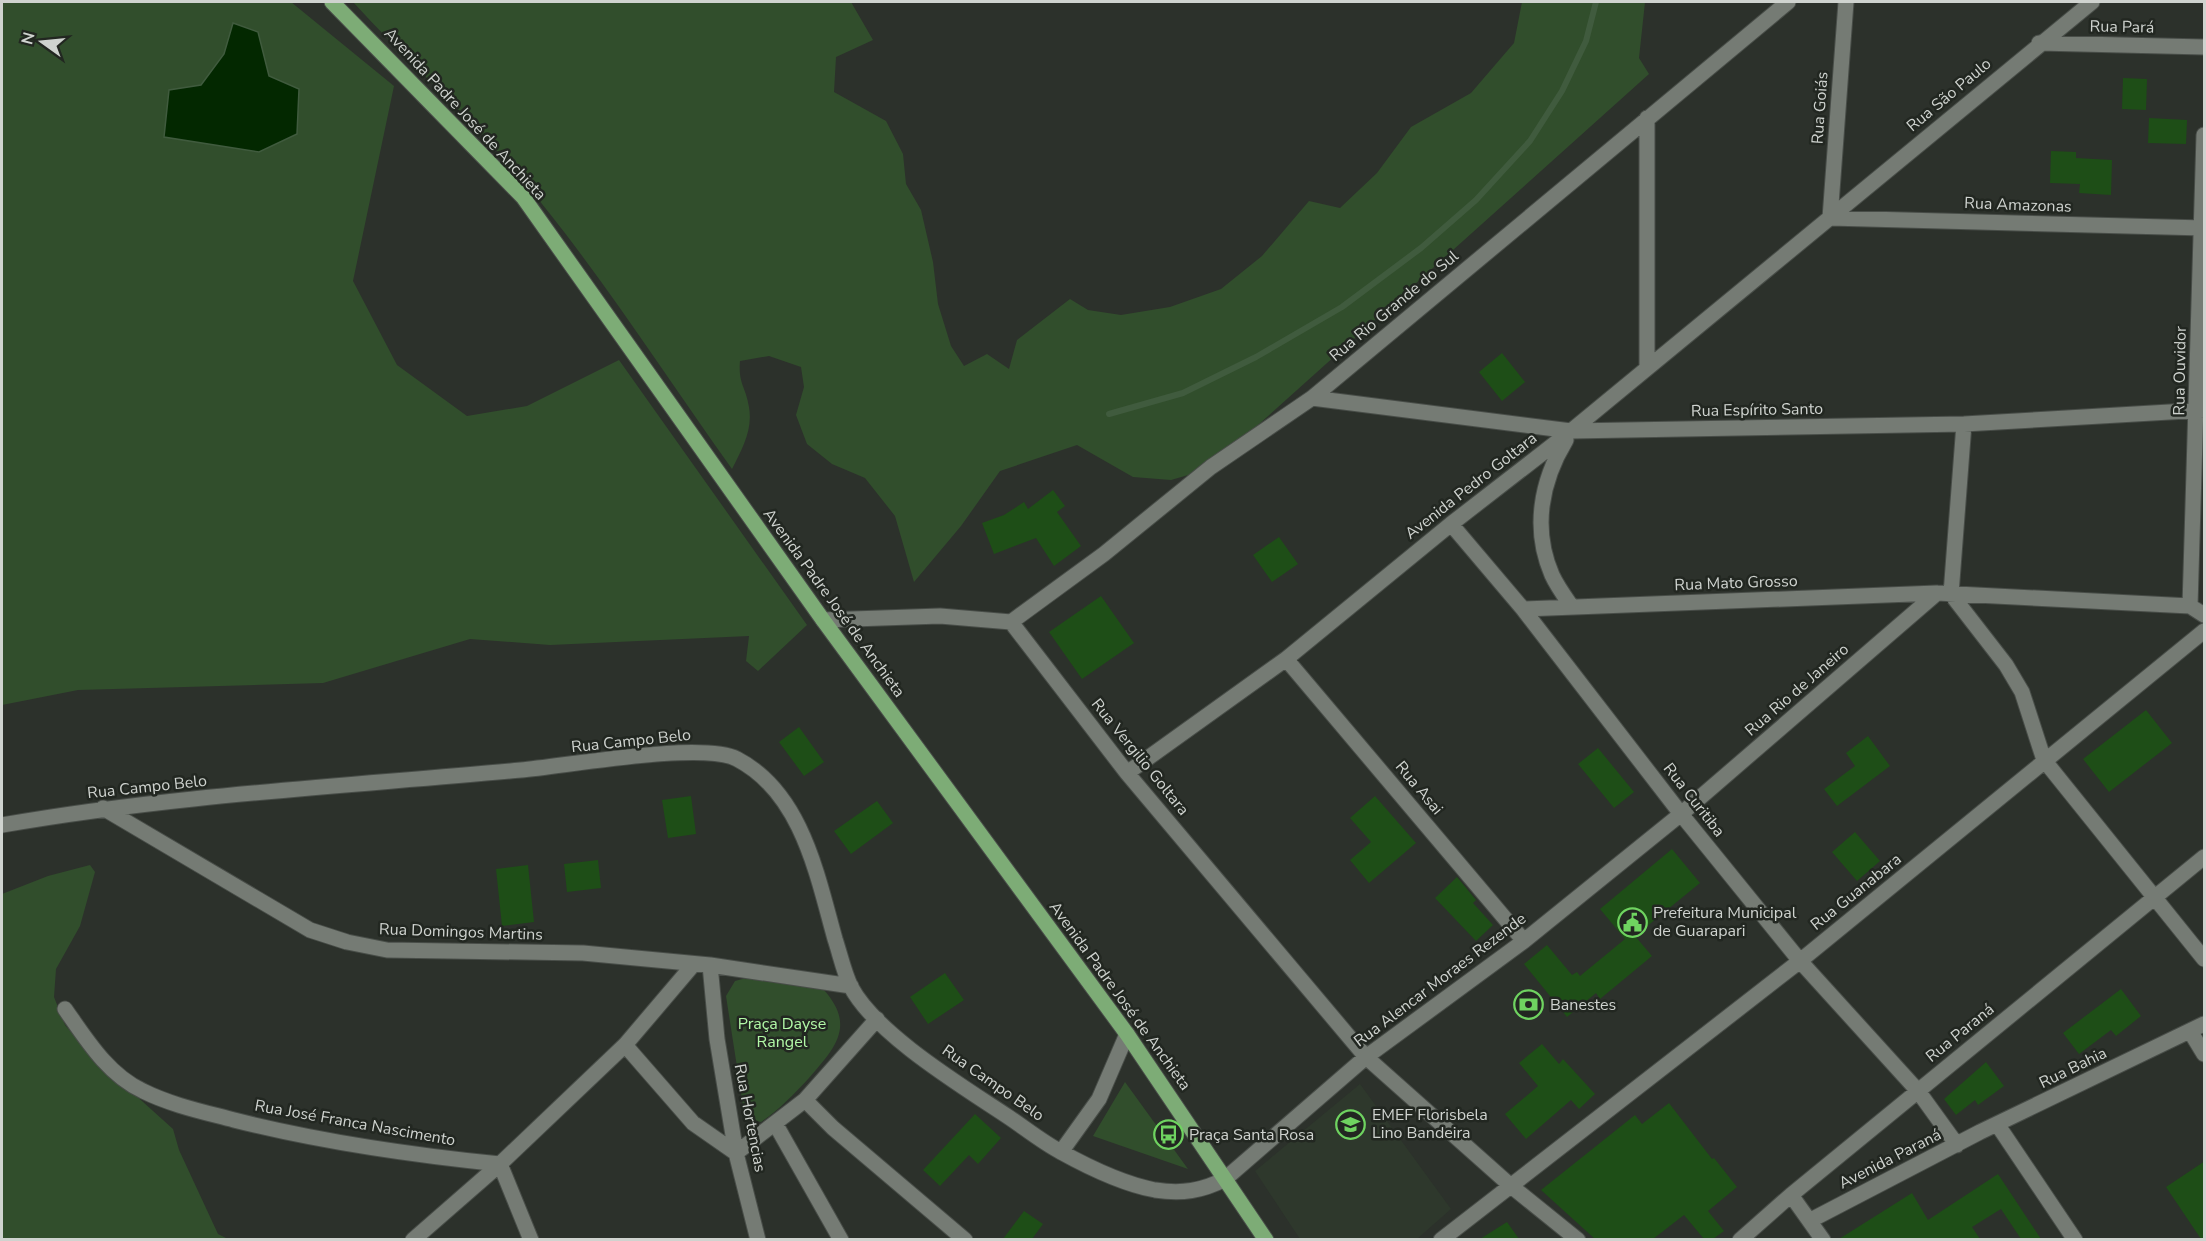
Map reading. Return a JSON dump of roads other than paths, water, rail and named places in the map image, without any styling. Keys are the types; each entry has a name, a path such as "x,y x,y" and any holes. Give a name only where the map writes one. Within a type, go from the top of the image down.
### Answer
{"main road":[{"name":"Avenida Padre José de Anchieta","path":"323,2 338,7 523,197 823,620 1128,1034 1266,1239"}],"street":[{"name":"Rua Rio Grande do Sul","path":"1011,622 1104,554 1211,467 1312,398 1788,2"},
{"name":"Rua Goiás","path":"1830,218 1846,2"},
{"name":"Rua São Paulo","path":"1830,218 2039,43 2092,2"},
{"name":"Rua Pará","path":"2039,43 2205,47"},
{"path":"1647,118 1647,368"},
{"name":"Rua Ouvidor","path":"2190,606 2201,403 2205,135"},
{"name":"Rua Amazonas","path":"1830,218 2203,228"},
{"name":"Avenida Pedro Goltara","path":"1127,773 1286,659 1451,524 1571,431 1830,218"},
{"name":"Rua Espírito Santo","path":"1312,398 1571,431 1964,424 2201,403"},
{"path":"1964,424 1944,593 2006,665 2022,692 2044,760 2205,958"},
{"path":"1571,431 1551,463 1541,500 1541,538 1552,575 1572,607"},
{"name":"Rua Curitiba","path":"1451,524 1523,609 1681,814 1800,961 1918,1091"},
{"path":"1944,593 2190,606 2205,615"},
{"name":"Rua Mato Grosso","path":"1523,609 1944,593"},
{"name":"Rua Rio de Janeiro","path":"1681,814 1944,593"},
{"path":"823,620 940,616 1011,622"},
{"name":"Rua Vergilio Goltara","path":"1011,622 1127,773 1366,1057 1511,1186 1578,1239"},
{"name":"Rua Guanabara","path":"1449,1237 1800,961 2205,631"},
{"name":"Rua Asai","path":"1286,659 1524,940"},
{"name":"Rua Campo Belo","path":"2,825 103,808 560,766 684,752 712,752 735,758 749,767 786,803 802,833 851,987 877,1019 980,1098 1061,1152 1115,1178 1153,1190 1182,1193 1204,1190 1225,1179"},
{"name":"Rua Domingos Martins","path":"103,808 310,930 347,942 387,950 583,953 710,965 851,987"},
{"name":"Rua Alencar Moraes Rezende","path":"1225,1179 1366,1057 1524,940 1681,814"},
{"name":"Rua Paraná","path":"1740,1239 2205,857"},
{"path":"413,1239 500,1164 625,1045 693,965"},
{"name":"Rua Hortencias","path":"710,965 717,1040 736,1153 758,1239"},
{"name":"Rua José Franca Nascimento","path":"65,1009 98,1057 141,1091 182,1106 288,1134 432,1157 500,1164"},
{"path":"625,1045 693,1123 736,1153 776,1125 806,1100 877,1019"},
{"name":"Rua Bahia","path":"1957,1145 2205,1024"},
{"path":"2190,1031 2205,1054"},
{"path":"1061,1152 1098,1099 1128,1034"},
{"name":"Avenida Paraná","path":"1811,1220 1957,1145 1918,1091"},
{"path":"806,1100 833,1128 965,1239"},
{"path":"1997,1124 2075,1239"},
{"path":"776,1125 841,1239"},
{"path":"500,1164 531,1239"},
{"path":"1791,1195 1823,1239"}],"waterway":[{"path":"1109,414 1183,393 1256,357 1342,307 1421,248 1476,200 1530,141 1562,91 1586,41 1596,2"}],"place":[{"name":"Prefeitura Municipal de Guarapari","path":"1632,922"},
{"name":"Banestes","path":"1529,1005"},
{"name":"EMEF Florisbela Lino Bandeira","path":"1351,1124"},
{"name":"Praça Santa Rosa","path":"1168,1135"}],"park label":[{"name":"Praça Dayse Rangel","path":"782,1033"}]}
